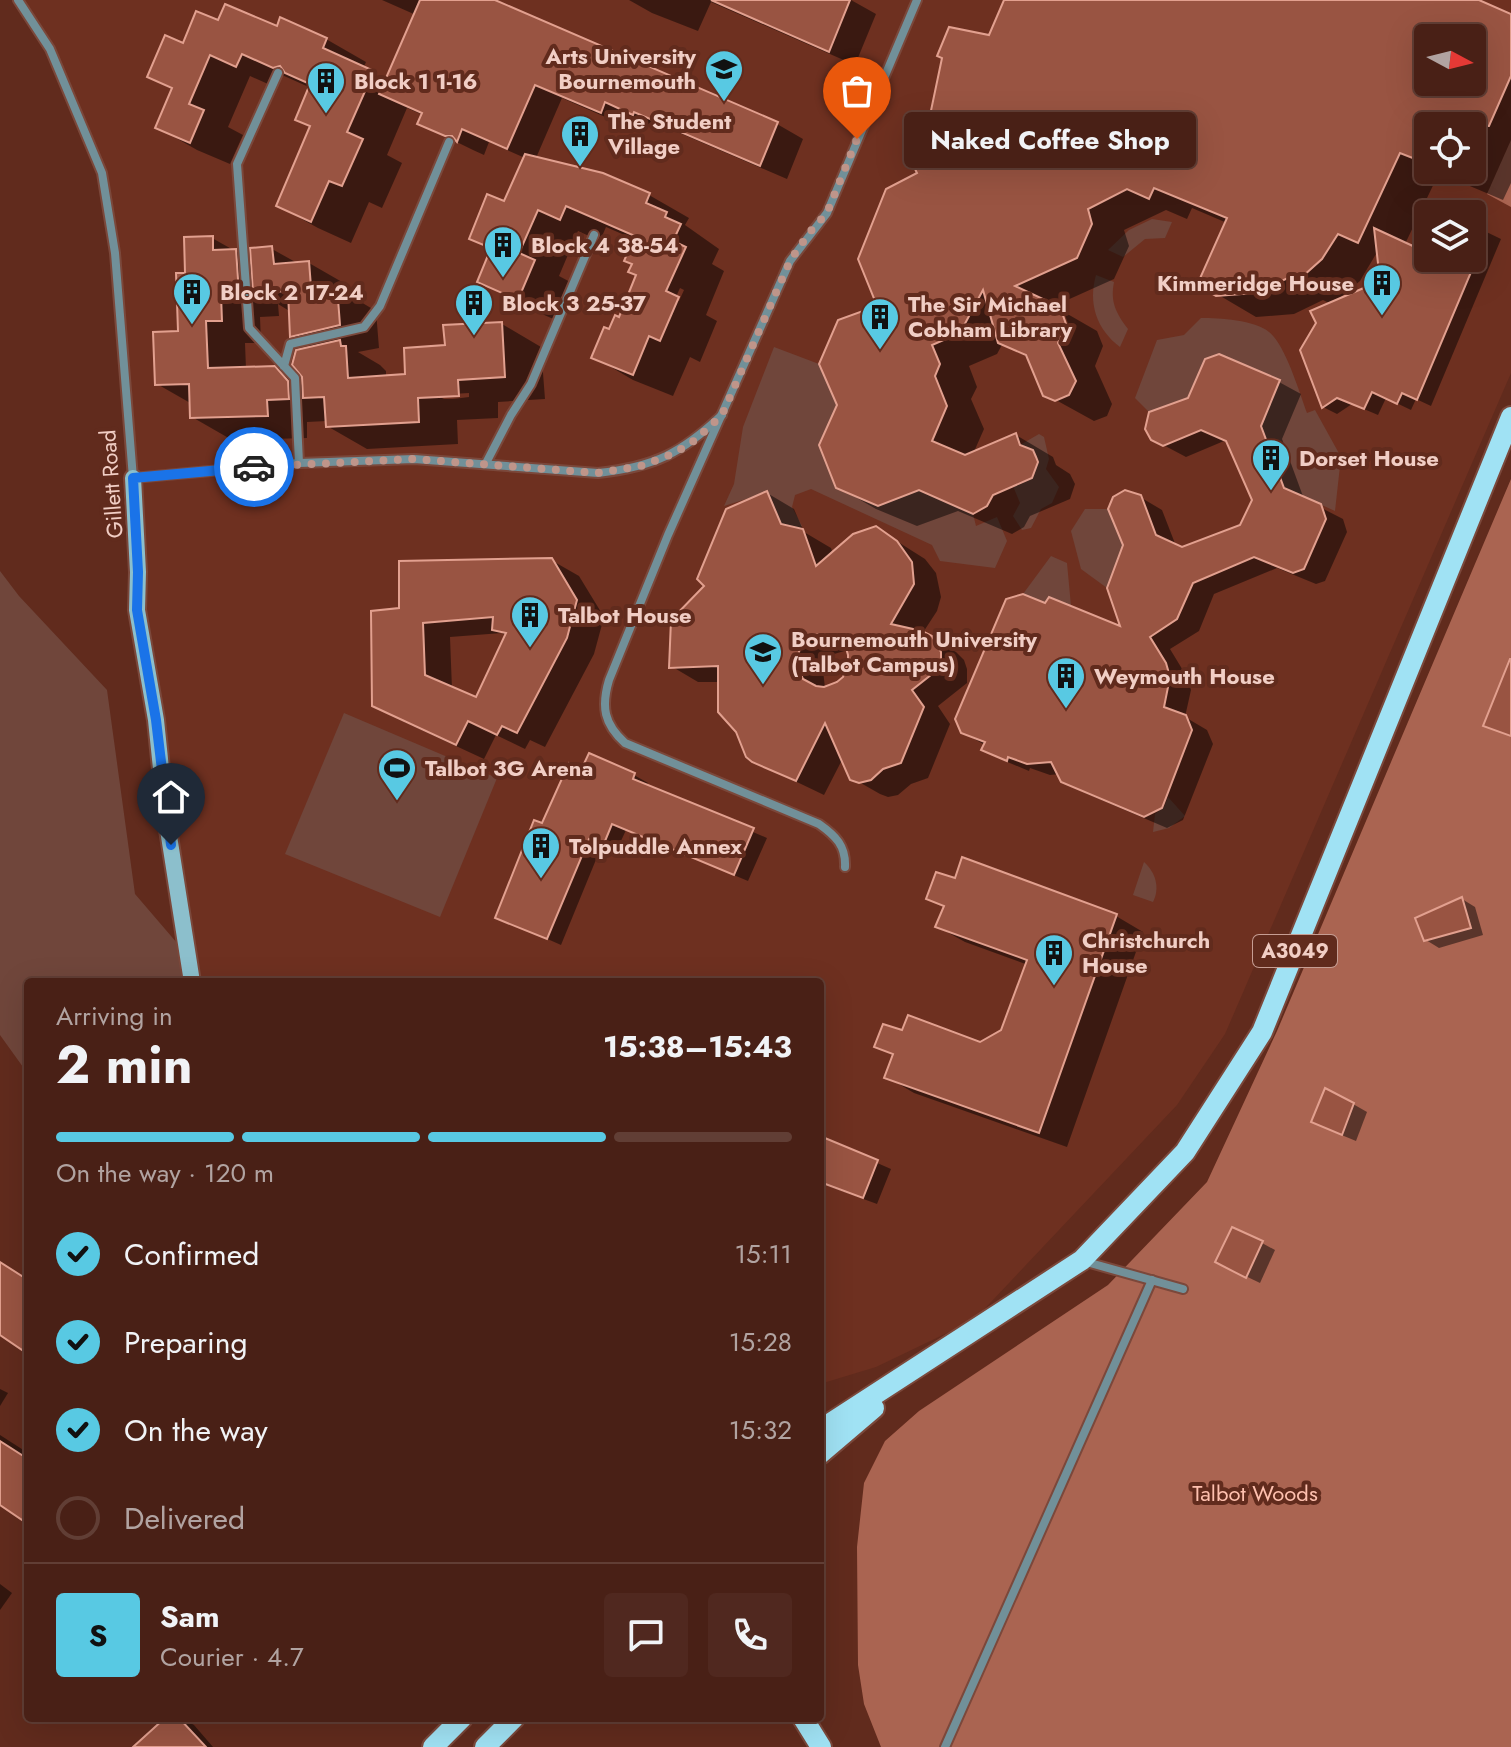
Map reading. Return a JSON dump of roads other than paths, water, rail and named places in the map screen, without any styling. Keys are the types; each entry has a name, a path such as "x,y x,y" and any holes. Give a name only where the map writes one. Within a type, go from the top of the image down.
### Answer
{"main road":[{"name":"A3049","path":"824,1427 1082,1260 1185,1152 1262,1032 1511,417"},
{"name":"A3049","path":"824,1451 919,1368"},
{"path":"433,1747 458,1722"},
{"path":"485,1747 510,1722"},
{"path":"804,1722 821,1747"}],"street":[{"name":"Gillett Road","path":"18,0 50,49 102,173 115,253 133,478 137,610 156,720 166,817 191,978"},
{"path":"845,867 846,852 834,835 819,824 625,743 614,733 606,719 603,704 609,680 790,261 827,213 917,0"},
{"path":"278,73 237,164 249,328 295,378 299,463"},
{"path":"284,366 290,344 364,327 380,306 449,142"},
{"path":"486,463 531,384 594,235"},
{"path":"133,478 299,463 414,459 598,473 618,471 675,453 695,440 722,415"},
{"path":"1082,1260 1183,1289"},
{"path":"945,1747 1152,1280"}],"place":[{"name":"Arts University Bournemouth","path":"724,103"},
{"name":"Block 1 1-16","path":"326,115"},
{"name":"Naked Coffee Shop","path":"857,139"},
{"name":"The Student Village","path":"580,168"},
{"name":"Block 4 38-54","path":"503,279"},
{"name":"Kimmeridge House","path":"1382,317"},
{"name":"Block 2 17-24","path":"192,326"},
{"name":"Block 3 25-37","path":"474,337"},
{"name":"The Sir Michael Cobham Library","path":"880,351"},
{"name":"Dorset House","path":"1271,492"},
{"name":"Talbot House","path":"530,649"},
{"name":"Bournemouth University (Talbot Campus)","path":"763,686"},
{"name":"Weymouth House","path":"1066,710"},
{"name":"Talbot 3G Arena","path":"397,802"},
{"name":"Tolpuddle Annex","path":"541,880"},
{"name":"Christchurch House","path":"1054,987"}],"park label":[{"name":"Talbot Woods","path":"1255,1493"}]}
